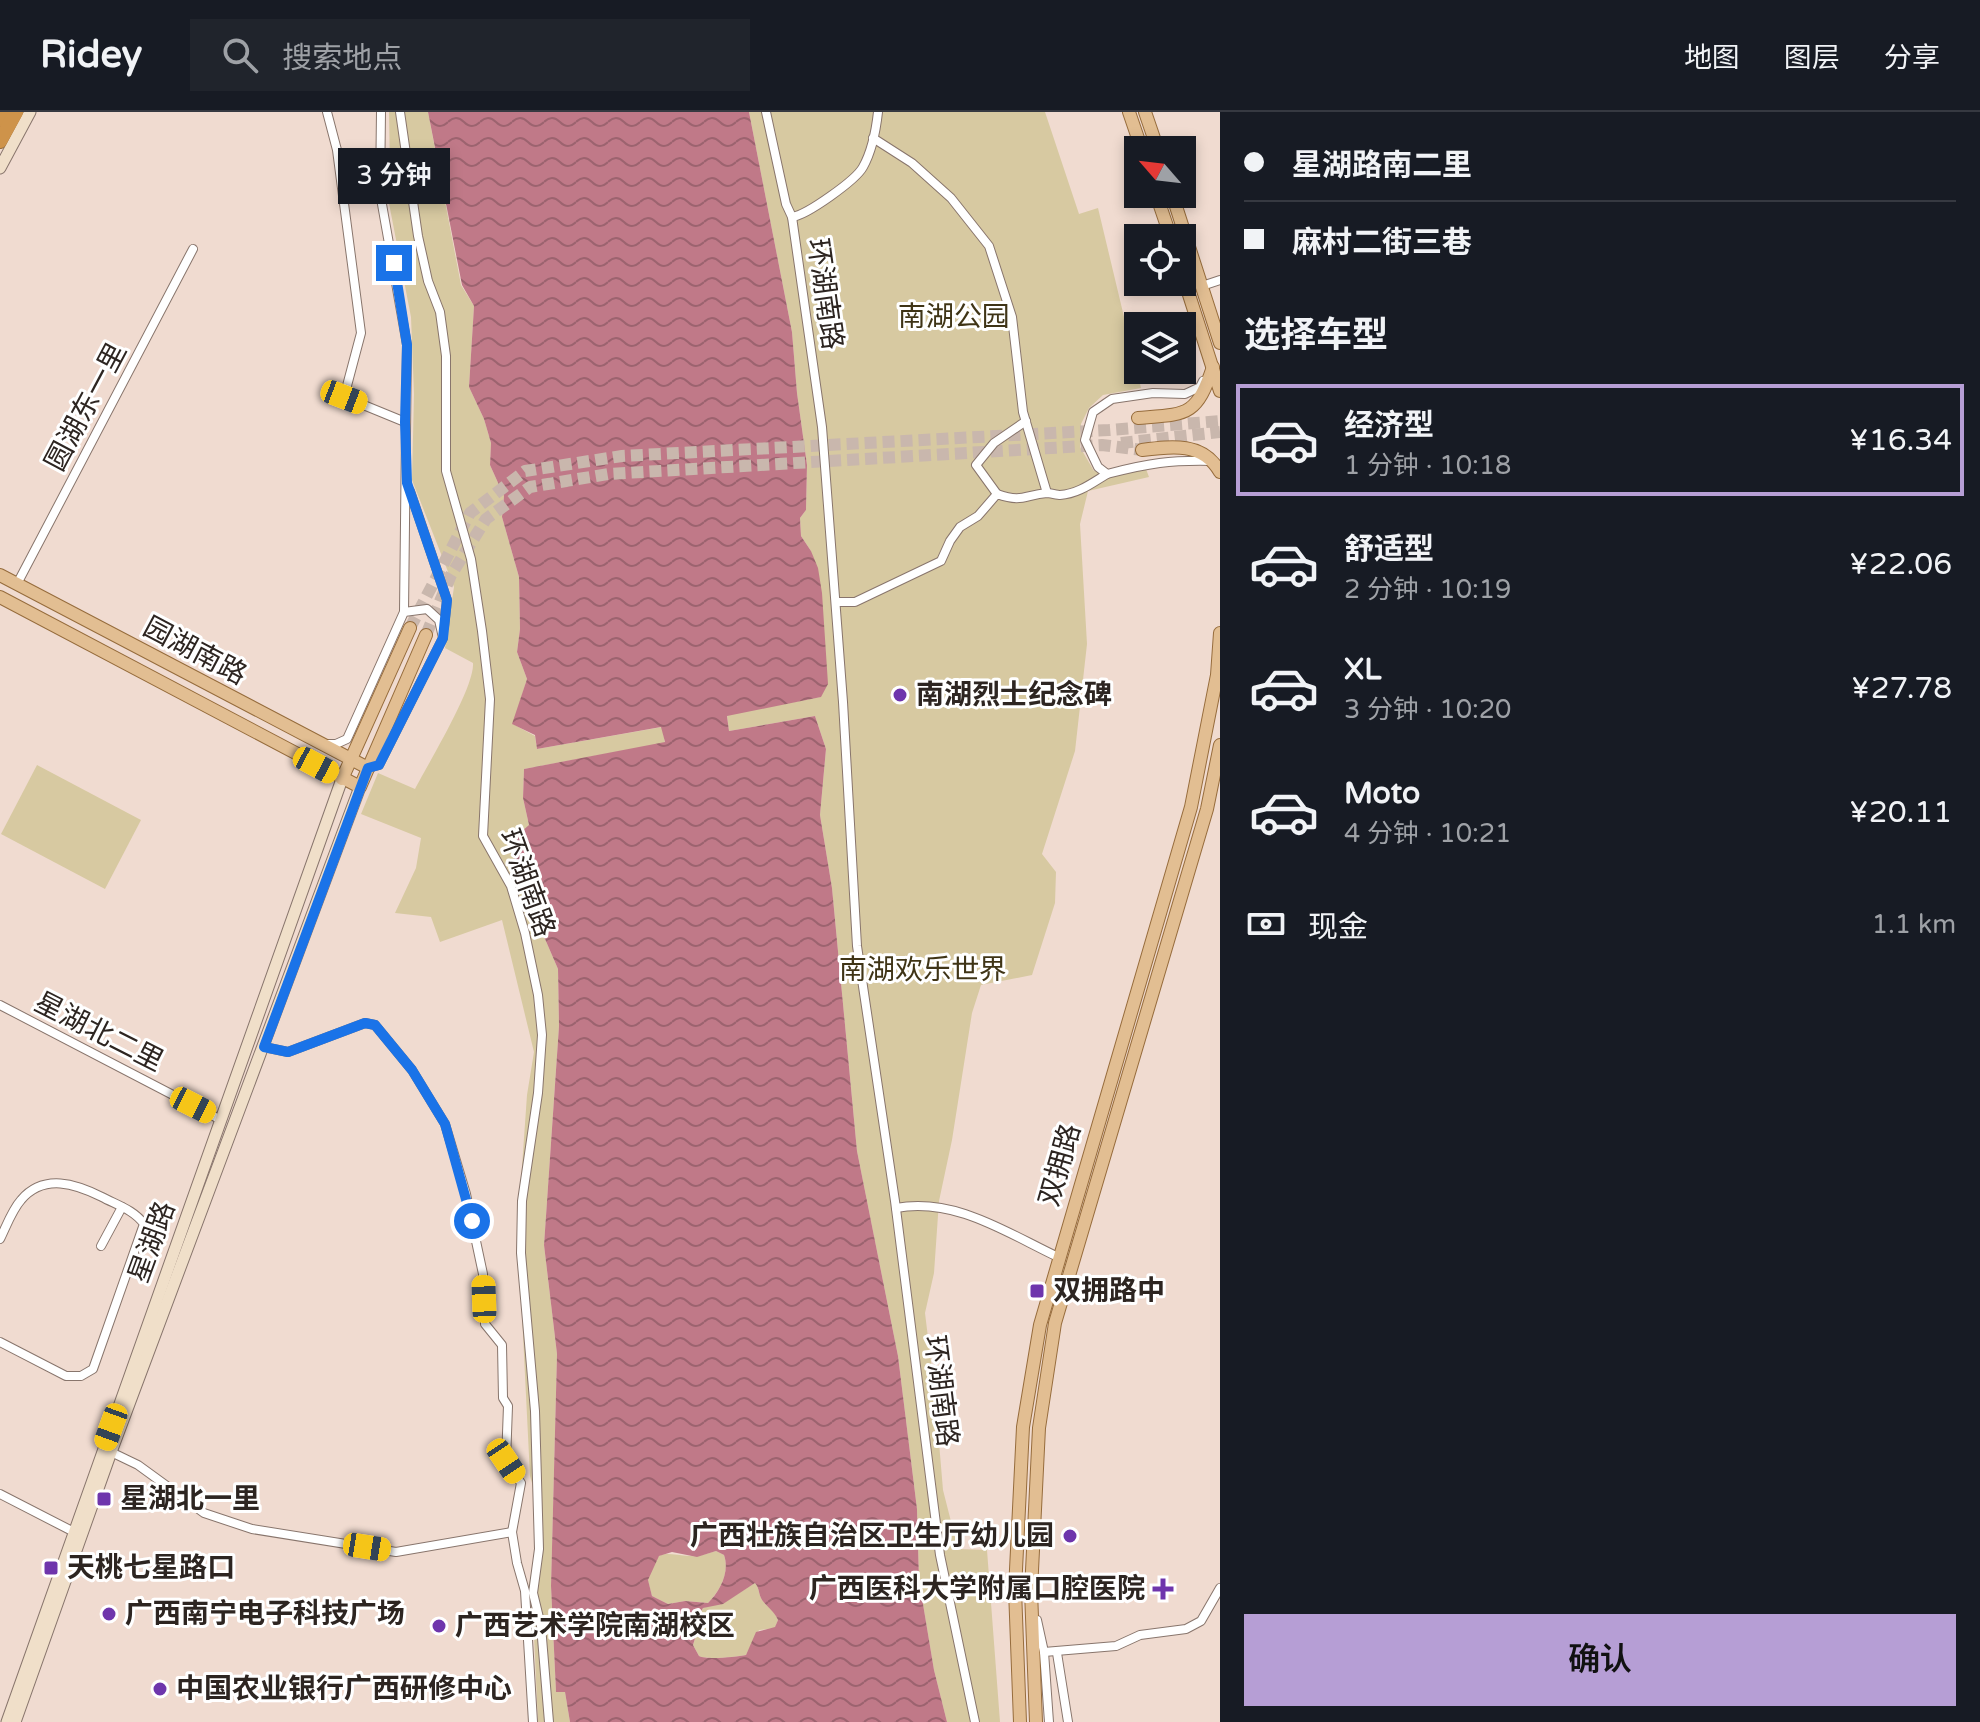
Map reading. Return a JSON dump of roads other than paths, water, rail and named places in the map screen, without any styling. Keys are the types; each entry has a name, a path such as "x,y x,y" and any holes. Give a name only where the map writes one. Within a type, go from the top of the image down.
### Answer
{"highway":[{"path":"0,119 4,112"},
{"path":"0,141 16,112"}],"main road":[{"path":"0,168 30,112"},
{"path":"1129,112 1137,136"},
{"path":"1145,112 1153,136"},
{"path":"1177,208 1220,343"},
{"path":"1190,296 1220,391"},
{"path":"1138,418 1186,413 1203,396 1213,367"},
{"path":"1142,450 1167,446 1194,449 1217,466"},
{"name":"园湖南路","path":"0,575 368,768"},
{"name":"园湖南路","path":"0,597 360,787"},
{"path":"342,779 410,628"},
{"name":"双拥路","path":"1020,1722 1015,1590 1023,1427 1040,1325 1191,807 1217,675 1220,633"},
{"path":"360,787 426,635"},
{"name":"双拥路","path":"1038,1722 1031,1591 1039,1428 1055,1323 1207,809 1220,745"},
{"name":"星湖路","path":"7,1722 342,779"},
{"name":"星湖路","path":"15,1722 111,1452 360,787"}],"street":[{"path":"327,112 337,150 361,333 344,397 405,422"},
{"path":"319,743 336,744 347,739 404,612 407,345 380,193 381,112"},
{"name":"环湖南路","path":"400,112 418,236 428,281 440,312 446,356 446,471 471,559 484,645 490,699 483,836 511,886 538,995 542,1035 538,1093 522,1201 521,1253 535,1411 539,1549 533,1593 541,1626 549,1722"},
{"name":"环湖南路","path":"766,112 786,204 792,217 822,427 857,946 896,1208 940,1555 975,1722"},
{"path":"792,217 799,216 833,194 863,169 878,112"},
{"path":"873,138 912,163 951,198 989,246 1012,317 1026,421 1047,493"},
{"name":"圆湖东一里","path":"17,584 193,249"},
{"path":"1202,286 1220,280"},
{"path":"1107,474 1098,467 1085,440 1093,412 1112,399 1153,393 1185,394 1200,387 1213,367"},
{"path":"1026,421 994,443 976,465 997,494 1009,498 1027,499 1047,493 1060,495 1080,491 1107,474 1149,463 1176,459 1217,466"},
{"path":"368,768 379,765 443,638 447,600 407,483"},
{"path":"836,602 855,602 941,561 960,527 978,516 997,494"},
{"path":"404,612 427,609 439,620 443,638"},
{"name":"星湖北二里","path":"0,1005 221,1120"},
{"path":"264,1047 288,1052 365,1023 375,1025 412,1070 445,1124 466,1194 483,1274 485,1324 502,1345 503,1398 508,1406 506,1461 521,1483 512,1532 525,1591 533,1722"},
{"path":"0,1239 21,1200 51,1184 67,1182 138,1215 144,1224 93,1369 81,1376 66,1376 0,1342"},
{"path":"896,1208 910,1205 932,1207 971,1215 1058,1257"},
{"path":"101,1246 122,1207"},
{"path":"111,1452 138,1465 204,1513 252,1529 396,1552 512,1532"},
{"path":"0,1494 74,1532"},
{"path":"1044,1652 1116,1646 1140,1635 1186,1629 1201,1621 1220,1588"},
{"path":"1031,1591 1044,1652 1049,1722"},
{"path":"1057,1653 1068,1722"}],"water":[{"path":"428,112 749,112 792,332 807,465 806,510 800,518 801,536 818,568 828,684 821,697 727,716 729,731 815,716 826,749 820,815 832,888 857,1151 898,1356 917,1509 919,1580 934,1670 947,1722 570,1722 565,1692 556,1692 551,1586 557,1354 544,1245 559,1026 558,969 542,932 540,898 514,860 514,838 529,825 523,798 524,769 665,742 661,727 537,749 535,735 512,724 527,679 517,652 519,577 502,517 504,496 490,465 491,443 469,387 474,306 462,285","holes":["716,1551 724,1555 725,1574 708,1603 685,1601 668,1604 652,1596 648,1580 659,1556 672,1552 697,1557","755,1583 762,1600 778,1620 775,1627 756,1632 746,1655 699,1656 693,1645 697,1632 695,1622 703,1608 723,1604"]}],"tunnel":[{"path":"410,628 470,513 525,471 622,456 1109,430 1220,421"},
{"path":"1121,443 1220,432"},
{"path":"426,635 451,575 486,519 530,487 608,474 1102,445 1142,450"}],"place":[{"name":"南湖烈士纪念碑","path":"900,695"},
{"name":"双拥路中","path":"1037,1291"},
{"name":"星湖北一里","path":"104,1499"},
{"name":"广西壮族自治区卫生厅幼儿园","path":"1070,1536"},
{"name":"天桃七星路口","path":"51,1568"},
{"name":"广西医科大学附属口腔医院","path":"1163,1589"},
{"name":"广西南宁电子科技广场","path":"109,1614"},
{"name":"广西艺术学院南湖校区","path":"439,1626"},
{"name":"中国农业银行广西研修中心","path":"160,1689"}],"park label":[{"name":"南湖公园","path":"954,317"},
{"name":"南湖欢乐世界","path":"923,970"}]}
